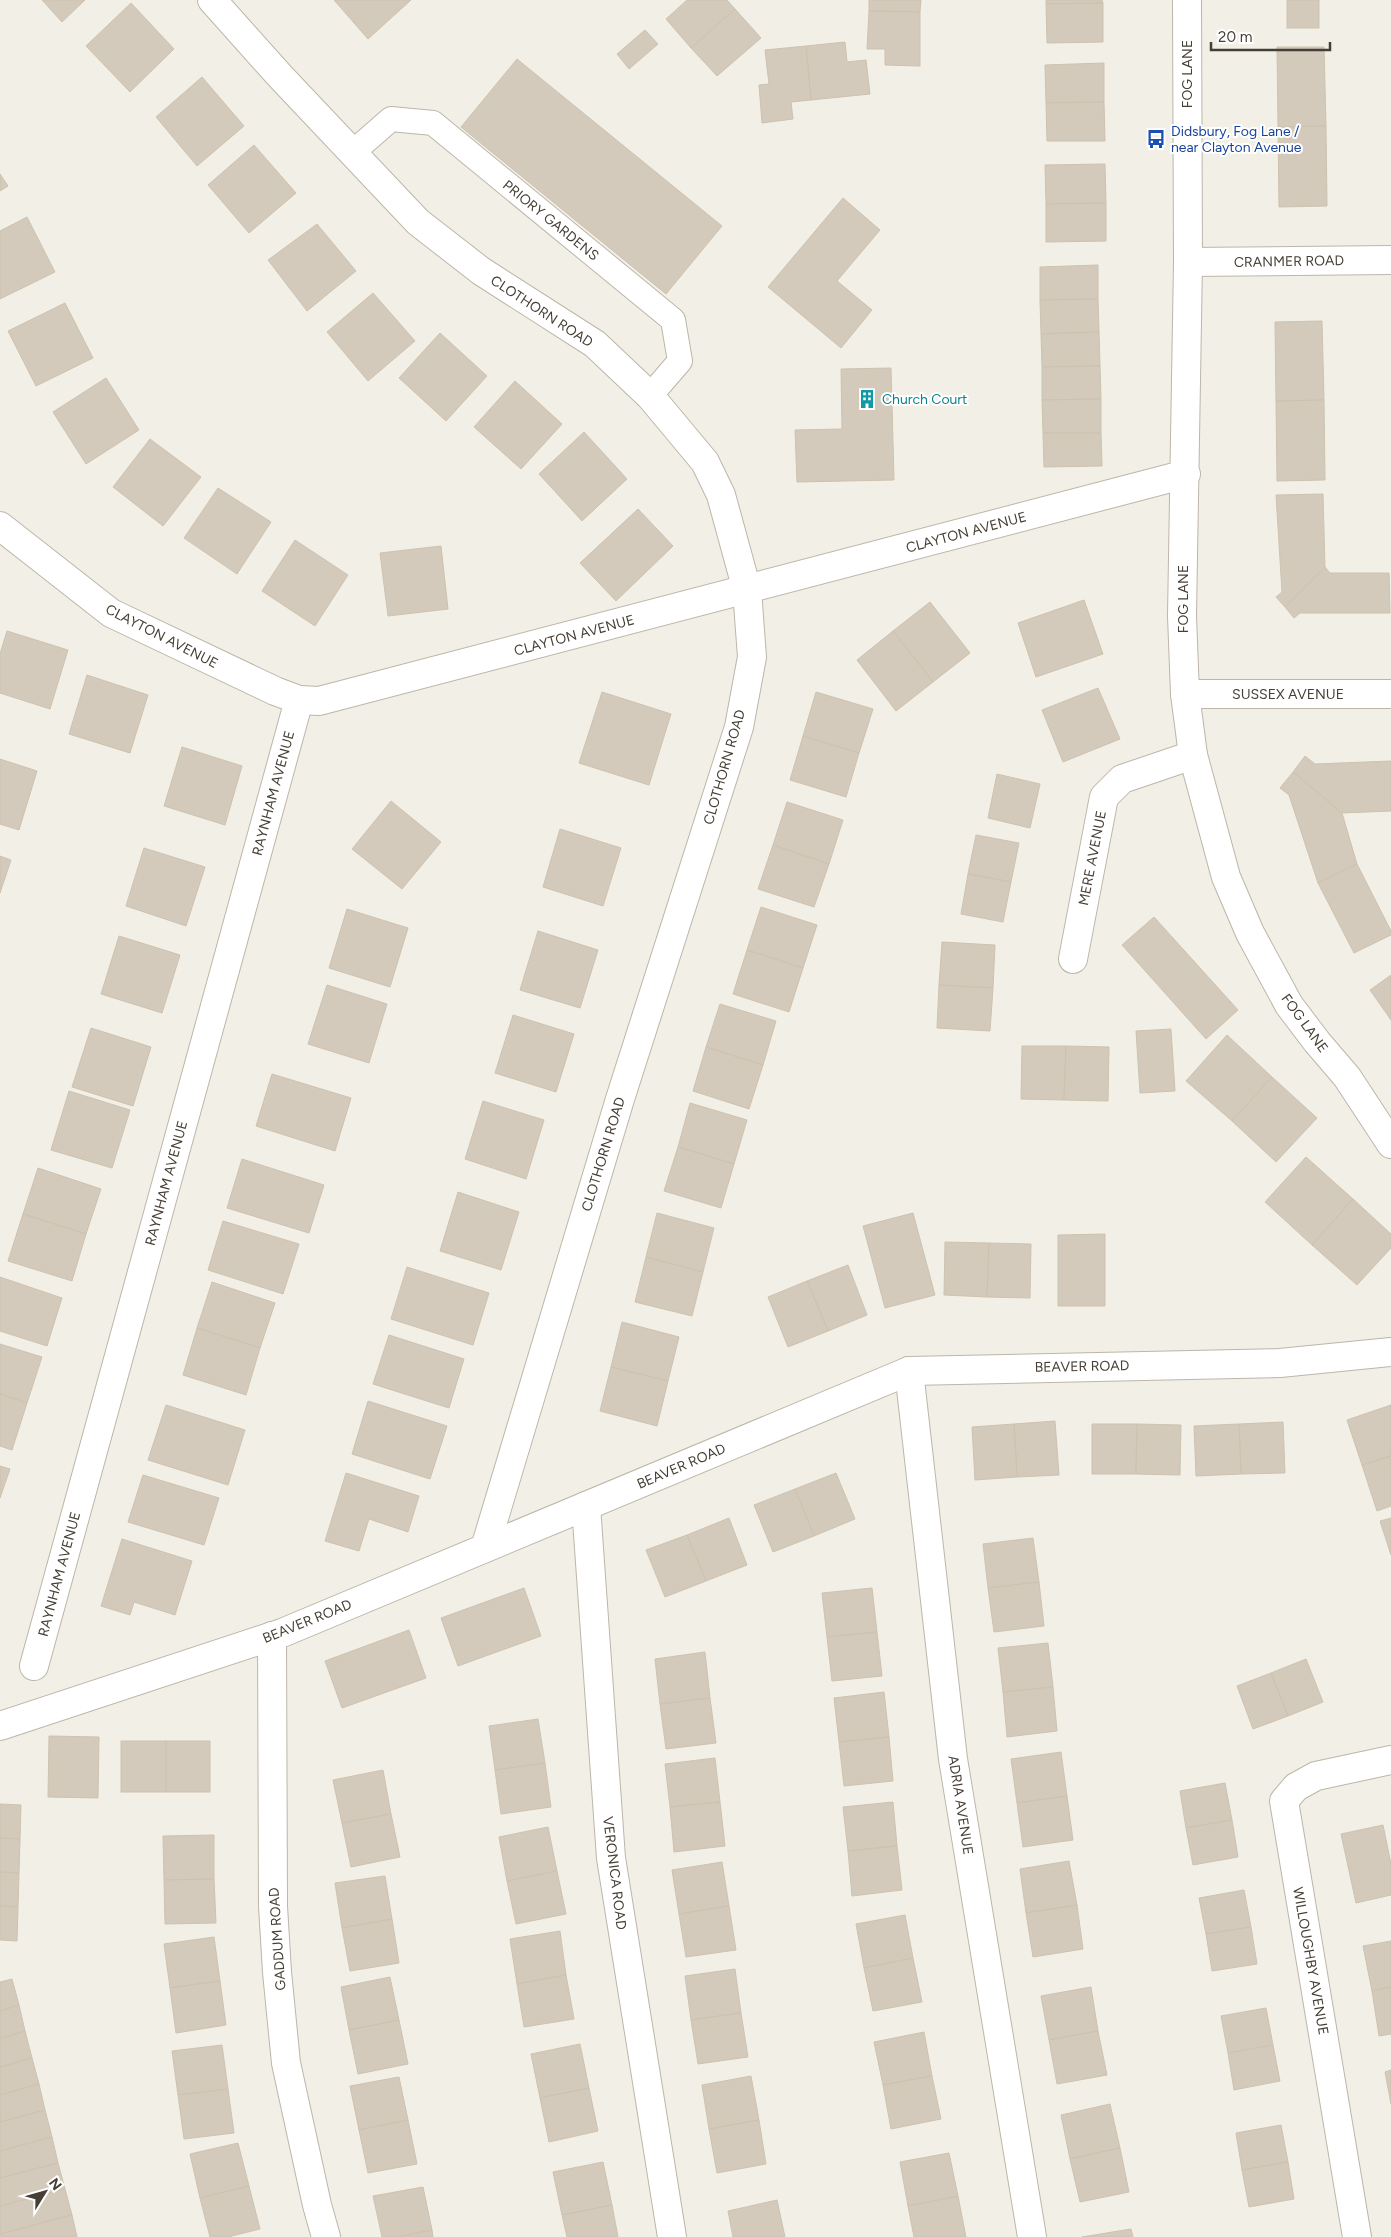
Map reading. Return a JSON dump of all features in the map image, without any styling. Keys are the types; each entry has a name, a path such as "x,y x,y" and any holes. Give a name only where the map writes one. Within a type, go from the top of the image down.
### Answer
{"street":[{"name":"CLOTHORN ROAD","path":"212,0 418,222 481,271 595,344 650,396 705,462 721,494 747,590 752,657 739,727 620,1099 485,1548"},
{"name":"FOG LANE","path":"1187,0 1188,262 1186,474 1182,616 1185,694 1193,754 1226,877 1250,933 1289,1005 1347,1077 1391,1144"},
{"name":"CRANMER ROAD","path":"1188,262 1391,260"},
{"name":"CLAYTON AVENUE","path":"0,526 111,614 275,691 299,700 319,701 1186,474"},
{"name":"SUSSEX AVENUE","path":"1185,694 1391,694"},
{"name":"RAYNHAM AVENUE","path":"34,1666 299,700"},
{"name":"MERE AVENUE","path":"1072,959 1104,797 1122,778 1193,754"},
{"name":"BEAVER ROAD","path":"0,1726 272,1636 909,1371 1280,1363 1391,1352"},
{"name":"ADRIA AVENUE","path":"909,1371 953,1759 1032,2237"},
{"name":"VERONICA ROAD","path":"586,1506 611,1858 672,2237"},
{"name":"GADDUM ROAD","path":"272,1636 273,1906 286,2063 316,2205 326,2237"},
{"name":"WILLOUGHBY AVENUE","path":"1357,2237 1284,1801 1296,1787 1316,1776 1391,1760"}],"lane":[{"name":"PRIORY GARDENS","path":"352,153 391,119 433,123 673,320 680,361 650,396"}],"building":[{"path":"42,0 85,0 62,22"},
{"path":"334,0 411,0 368,39"},
{"path":"687,0 727,0 735,9 691,48 666,19"},
{"path":"869,0 921,0 920,12 869,11"},
{"path":"1046,0 1102,0 1103,3 1046,4"},
{"path":"1287,0 1319,0 1319,28 1287,28"},
{"path":"131,3 174,49 130,92 86,46"},
{"path":"1103,3 1103,42 1047,43 1046,4"},
{"path":"735,9 761,38 717,76 691,48"},
{"path":"869,11 920,12 920,66 885,65 885,49 867,49"},
{"path":"645,30 658,44 629,69 617,54"},
{"path":"845,42 847,62 866,60 870,94 811,100 806,46"},
{"path":"806,46 811,100 791,102 793,119 762,123 759,85 769,84 765,50"},
{"path":"1277,47 1324,47 1326,126 1278,127"},
{"path":"517,59 722,226 666,294 461,127"},
{"path":"1104,63 1104,102 1046,103 1045,65"},
{"path":"202,77 244,126 197,166 156,117"},
{"path":"1104,102 1105,141 1047,141 1046,103"},
{"path":"1326,126 1327,206 1279,207 1278,127"},
{"path":"254,145 296,193 249,233 208,185"},
{"path":"1105,164 1106,203 1046,204 1045,165"},
{"path":"0,174 8,186 0,191"},
{"path":"843,198 880,230 837,281 872,310 841,348 768,287"},
{"path":"1106,203 1106,241 1046,242 1046,204"},
{"path":"27,217 55,272 0,299 0,231"},
{"path":"317,224 356,271 307,311 268,260"},
{"path":"1098,265 1098,299 1040,300 1040,267"},
{"path":"373,293 415,341 368,381 327,332"},
{"path":"1098,299 1099,332 1041,334 1040,300"},
{"path":"65,303 93,358 36,386 8,331"},
{"path":"1322,321 1324,400 1276,401 1275,322"},
{"path":"1099,332 1100,366 1042,367 1041,334"},
{"path":"440,333 487,376 446,421 399,378"},
{"path":"1100,366 1101,399 1042,400 1042,367"},
{"name":"Church Court","path":"891,368 894,480 797,482 795,430 842,429 841,369"},
{"path":"106,378 139,430 86,464 53,412"},
{"path":"515,381 562,424 521,469 474,427"},
{"path":"1101,399 1101,433 1043,433 1042,400"},
{"path":"1324,400 1325,480 1277,481 1276,401"},
{"path":"584,432 627,479 582,521 539,474"},
{"path":"1043,433 1101,433 1102,466 1044,467"},
{"path":"150,439 201,477 163,526 113,487"},
{"path":"218,488 271,522 237,574 184,538"},
{"path":"1323,494 1325,567 1285,607 1276,597 1282,592 1276,495"},
{"path":"638,509 673,546 616,601 580,563"},
{"path":"295,540 348,575 315,626 262,591"},
{"path":"441,546 448,609 388,616 380,553"},
{"path":"1325,567 1330,573 1389,573 1390,613 1300,613 1294,618 1285,607"},
{"path":"1084,600 1103,654 1036,677 1018,623"},
{"path":"930,602 970,653 933,682 893,631"},
{"path":"7,631 68,650 50,709 0,693 0,654"},
{"path":"893,631 933,682 896,711 857,660"},
{"path":"87,675 148,695 130,753 69,734"},
{"path":"1098,688 1120,739 1063,762 1042,710"},
{"path":"602,692 671,714 649,785 579,763"},
{"path":"816,692 873,709 859,753 803,736"},
{"path":"803,736 859,753 846,797 790,780"},
{"path":"182,747 242,766 225,825 164,806"},
{"path":"1305,756 1315,764 1391,761 1391,811 1342,813 1293,772"},
{"path":"0,759 37,771 19,830 0,824"},
{"path":"1293,772 1342,813 1357,864 1318,883 1289,795 1280,788"},
{"path":"997,774 1040,784 1030,828 988,818"},
{"path":"391,801 441,842 402,889 352,849"},
{"path":"787,802 843,820 829,864 773,845"},
{"path":"560,829 621,848 603,906 543,887"},
{"path":"976,835 1019,843 1011,882 968,874"},
{"path":"773,845 829,864 814,907 758,889"},
{"path":"144,848 205,867 186,926 126,906"},
{"path":"0,856 11,860 0,893"},
{"path":"1357,864 1391,931 1391,935 1354,953 1318,883"},
{"path":"968,874 1011,882 1003,922 961,914"},
{"path":"761,907 817,925 803,968 747,950"},
{"path":"347,909 408,928 390,987 329,968"},
{"path":"1154,917 1238,1010 1206,1039 1122,945"},
{"path":"538,931 598,950 580,1008 520,990"},
{"path":"119,936 180,955 162,1013 101,994"},
{"path":"942,942 995,945 993,988 939,985"},
{"path":"747,950 803,968 789,1012 733,994"},
{"path":"1391,975 1391,1020 1370,990"},
{"path":"327,985 387,1004 369,1063 308,1044"},
{"path":"939,985 993,988 990,1031 937,1028"},
{"path":"720,1004 776,1021 763,1065 706,1047"},
{"path":"513,1015 574,1034 556,1092 495,1073"},
{"path":"91,1028 151,1047 133,1106 72,1087"},
{"path":"1171,1029 1175,1091 1140,1093 1136,1031"},
{"path":"1227,1035 1272,1077 1232,1121 1186,1081"},
{"path":"1022,1046 1066,1046 1064,1100 1021,1099"},
{"path":"1066,1046 1109,1047 1108,1101 1064,1100"},
{"path":"706,1047 763,1065 749,1109 693,1091"},
{"path":"272,1074 351,1098 335,1151 256,1126"},
{"path":"1272,1077 1317,1118 1276,1162 1232,1121"},
{"path":"69,1091 130,1110 112,1168 51,1150"},
{"path":"483,1101 544,1120 526,1179 465,1159"},
{"path":"690,1103 747,1120 734,1164 678,1147"},
{"path":"678,1147 734,1164 721,1208 664,1191"},
{"path":"1306,1157 1353,1199 1312,1245 1265,1202"},
{"path":"242,1159 324,1185 309,1233 227,1208"},
{"path":"38,1168 101,1189 86,1234 23,1214"},
{"path":"458,1192 519,1212 501,1270 440,1251"},
{"path":"1353,1199 1391,1234 1391,1248 1357,1285 1312,1245"},
{"path":"657,1213 714,1228 703,1272 646,1257"},
{"path":"913,1213 935,1295 885,1308 863,1226"},
{"path":"23,1214 86,1234 72,1281 8,1261"},
{"path":"223,1221 299,1244 283,1294 208,1270"},
{"path":"1105,1234 1105,1306 1058,1306 1058,1235"},
{"path":"945,1242 989,1243 987,1297 944,1295"},
{"path":"989,1243 1031,1244 1030,1298 987,1297"},
{"path":"646,1257 703,1272 692,1316 635,1302"},
{"path":"848,1265 867,1315 828,1331 807,1281"},
{"path":"407,1267 489,1293 473,1345 391,1319"},
{"path":"0,1277 62,1298 47,1346 0,1331"},
{"path":"807,1281 828,1331 788,1347 768,1297"},
{"path":"212,1282 275,1303 260,1348 197,1328"},
{"path":"622,1322 679,1337 668,1381 611,1367"},
{"path":"197,1328 260,1348 246,1395 183,1375"},
{"path":"389,1335 464,1359 449,1408 373,1384"},
{"path":"0,1344 42,1357 27,1403 0,1394"},
{"path":"611,1367 668,1381 657,1426 600,1411"},
{"path":"0,1394 27,1403 12,1450 0,1446"},
{"path":"368,1401 447,1426 430,1479 352,1454"},
{"path":"166,1405 245,1430 228,1485 148,1460"},
{"path":"1391,1405 1391,1456 1362,1465 1347,1420"},
{"path":"1055,1421 1059,1475 1017,1477 1014,1424"},
{"path":"1283,1422 1285,1473 1241,1474 1239,1424"},
{"path":"1014,1424 1017,1477 975,1480 972,1427"},
{"path":"1092,1424 1137,1424 1136,1474 1092,1474"},
{"path":"1137,1424 1181,1425 1180,1475 1136,1474"},
{"path":"1239,1424 1241,1474 1196,1476 1194,1426"},
{"path":"1391,1456 1391,1506 1377,1511 1362,1465"},
{"path":"0,1466 10,1469 0,1498"},
{"path":"346,1473 419,1496 408,1532 369,1519 359,1551 325,1541"},
{"path":"836,1473 855,1519 814,1536 795,1489"},
{"path":"143,1475 219,1498 204,1545 128,1522"},
{"path":"795,1489 814,1536 773,1552 754,1505"},
{"path":"729,1518 747,1565 706,1581 687,1535"},
{"path":"1391,1518 1391,1555 1380,1521"},
{"path":"687,1535 706,1581 665,1597 646,1550"},
{"path":"1033,1538 1039,1582 988,1588 983,1544"},
{"path":"122,1539 192,1561 175,1615 134,1602 130,1615 101,1606"},
{"path":"1039,1582 1044,1626 994,1632 988,1588"},
{"path":"524,1588 541,1636 458,1666 441,1618"},
{"path":"872,1588 877,1632 827,1637 822,1593"},
{"path":"409,1630 426,1678 342,1708 325,1661"},
{"path":"877,1632 882,1676 832,1681 827,1637"},
{"path":"1048,1643 1053,1687 1003,1692 998,1648"},
{"path":"705,1652 710,1698 660,1704 655,1659"},
{"path":"1306,1659 1323,1702 1288,1716 1271,1673"},
{"path":"1271,1673 1288,1716 1253,1729 1237,1686"},
{"path":"1053,1687 1057,1731 1007,1737 1003,1692"},
{"path":"884,1692 889,1737 839,1742 834,1698"},
{"path":"710,1698 716,1743 666,1749 660,1704"},
{"path":"538,1719 545,1763 495,1770 489,1726"},
{"path":"49,1736 99,1737 98,1798 48,1797"},
{"path":"889,1737 893,1781 844,1786 839,1742"},
{"path":"121,1741 166,1741 166,1792 121,1792"},
{"path":"166,1741 210,1741 210,1792 166,1792"},
{"path":"1061,1752 1067,1796 1017,1803 1011,1759"},
{"path":"715,1758 720,1802 670,1807 665,1764"},
{"path":"545,1763 551,1807 501,1814 495,1770"},
{"path":"383,1770 391,1814 342,1823 333,1780"},
{"path":"1225,1783 1232,1820 1186,1828 1180,1791"},
{"path":"1067,1796 1073,1840 1023,1847 1017,1803"},
{"path":"720,1802 725,1846 674,1852 670,1807"},
{"path":"893,1802 897,1846 848,1851 843,1807"},
{"path":"0,1804 21,1805 20,1839 0,1838"},
{"path":"391,1814 400,1857 351,1867 342,1823"},
{"path":"1232,1820 1238,1857 1193,1865 1186,1828"},
{"path":"1383,1825 1391,1864 1391,1895 1356,1903 1341,1834"},
{"path":"548,1827 557,1871 507,1881 499,1837"},
{"path":"214,1835 214,1879 164,1880 163,1836"},
{"path":"0,1838 20,1839 19,1873 0,1872"},
{"path":"897,1846 902,1890 852,1896 848,1851"},
{"path":"1069,1861 1077,1905 1026,1913 1020,1869"},
{"path":"722,1862 729,1906 679,1914 672,1870"},
{"path":"557,1871 566,1914 516,1924 507,1881"},
{"path":"0,1872 19,1873 18,1907 0,1906"},
{"path":"385,1876 392,1919 342,1928 335,1883"},
{"path":"214,1879 216,1923 165,1924 164,1880"},
{"path":"1244,1890 1251,1927 1206,1934 1199,1898"},
{"path":"1077,1905 1083,1949 1033,1957 1026,1913"},
{"path":"0,1906 18,1907 17,1941 0,1940"},
{"path":"729,1906 736,1950 686,1957 679,1914"},
{"path":"905,1915 913,1958 864,1968 856,1924"},
{"path":"392,1919 399,1963 350,1971 342,1928"},
{"path":"1251,1927 1257,1964 1212,1971 1206,1934"},
{"path":"560,1931 566,1975 517,1984 510,1939"},
{"path":"214,1937 220,1981 170,1988 164,1944"},
{"path":"1391,1941 1391,1987 1372,1991 1363,1946"},
{"path":"913,1958 922,2002 873,2011 864,1968"},
{"path":"735,1969 741,2013 691,2020 685,1976"},
{"path":"566,1975 574,2019 524,2027 517,1984"},
{"path":"390,1977 399,2020 349,2030 341,1987"},
{"path":"12,1979 19,2005 0,2011 0,1982"},
{"path":"220,1981 226,2025 176,2033 170,1988"},
{"path":"1091,1987 1098,2031 1049,2040 1041,1996"},
{"path":"1391,1987 1391,2034 1379,2036 1372,1991"},
{"path":"19,2005 25,2031 0,2039 0,2011"},
{"path":"1266,2008 1273,2045 1228,2053 1221,2016"},
{"path":"741,2013 748,2057 698,2064 691,2020"},
{"path":"399,2020 408,2064 358,2074 349,2030"},
{"path":"25,2031 32,2058 0,2067 0,2039"},
{"path":"1098,2031 1107,2075 1057,2084 1049,2040"},
{"path":"924,2032 932,2076 883,2085 874,2042"},
{"path":"580,2044 589,2088 540,2098 531,2054"},
{"path":"222,2045 228,2089 178,2095 172,2051"},
{"path":"1273,2045 1280,2081 1234,2090 1228,2053"},
{"path":"32,2058 39,2084 0,2095 0,2067"},
{"path":"1391,2070 1391,2104 1385,2072"},
{"path":"751,2076 759,2120 709,2129 702,2085"},
{"path":"932,2076 941,2119 891,2129 883,2085"},
{"path":"399,2077 408,2120 359,2130 350,2086"},
{"path":"39,2084 45,2110 0,2122 0,2095"},
{"path":"589,2088 598,2131 549,2142 540,2098"},
{"path":"228,2089 234,2133 184,2139 178,2095"},
{"path":"1110,2104 1120,2148 1070,2159 1061,2115"},
{"path":"45,2110 52,2137 0,2151 0,2122"},
{"path":"408,2120 417,2164 368,2173 359,2130"},
{"path":"759,2120 766,2164 717,2173 709,2129"},
{"path":"1281,2125 1288,2162 1242,2170 1236,2133"},
{"path":"52,2137 58,2163 0,2178 0,2151"},
{"path":"238,2143 249,2186 200,2198 190,2154"},
{"path":"1120,2148 1129,2192 1080,2202 1070,2159"},
{"path":"949,2153 958,2196 908,2206 900,2162"},
{"path":"603,2162 612,2205 562,2215 553,2172"},
{"path":"1288,2162 1294,2199 1249,2207 1242,2170"},
{"path":"58,2163 65,2189 0,2206 0,2178"},
{"path":"249,2186 260,2229 228,2237 210,2237 200,2198"},
{"path":"423,2187 432,2230 397,2237 382,2237 373,2196"},
{"path":"65,2189 72,2215 0,2234 0,2206"},
{"path":"958,2196 966,2237 914,2237 908,2206"},
{"path":"777,2200 785,2237 733,2237 728,2211"},
{"path":"612,2205 618,2237 567,2237 562,2215"},
{"path":"72,2215 77,2237 0,2237 0,2234"},
{"path":"1131,2229 1133,2237 1082,2237"},
{"path":"432,2230 433,2237 397,2237"}],"place":[{"name":"Didsbury, Fog Lane / near Clayton Avenue","path":"1156,139"},
{"name":"Church Court","path":"867,399"}]}
